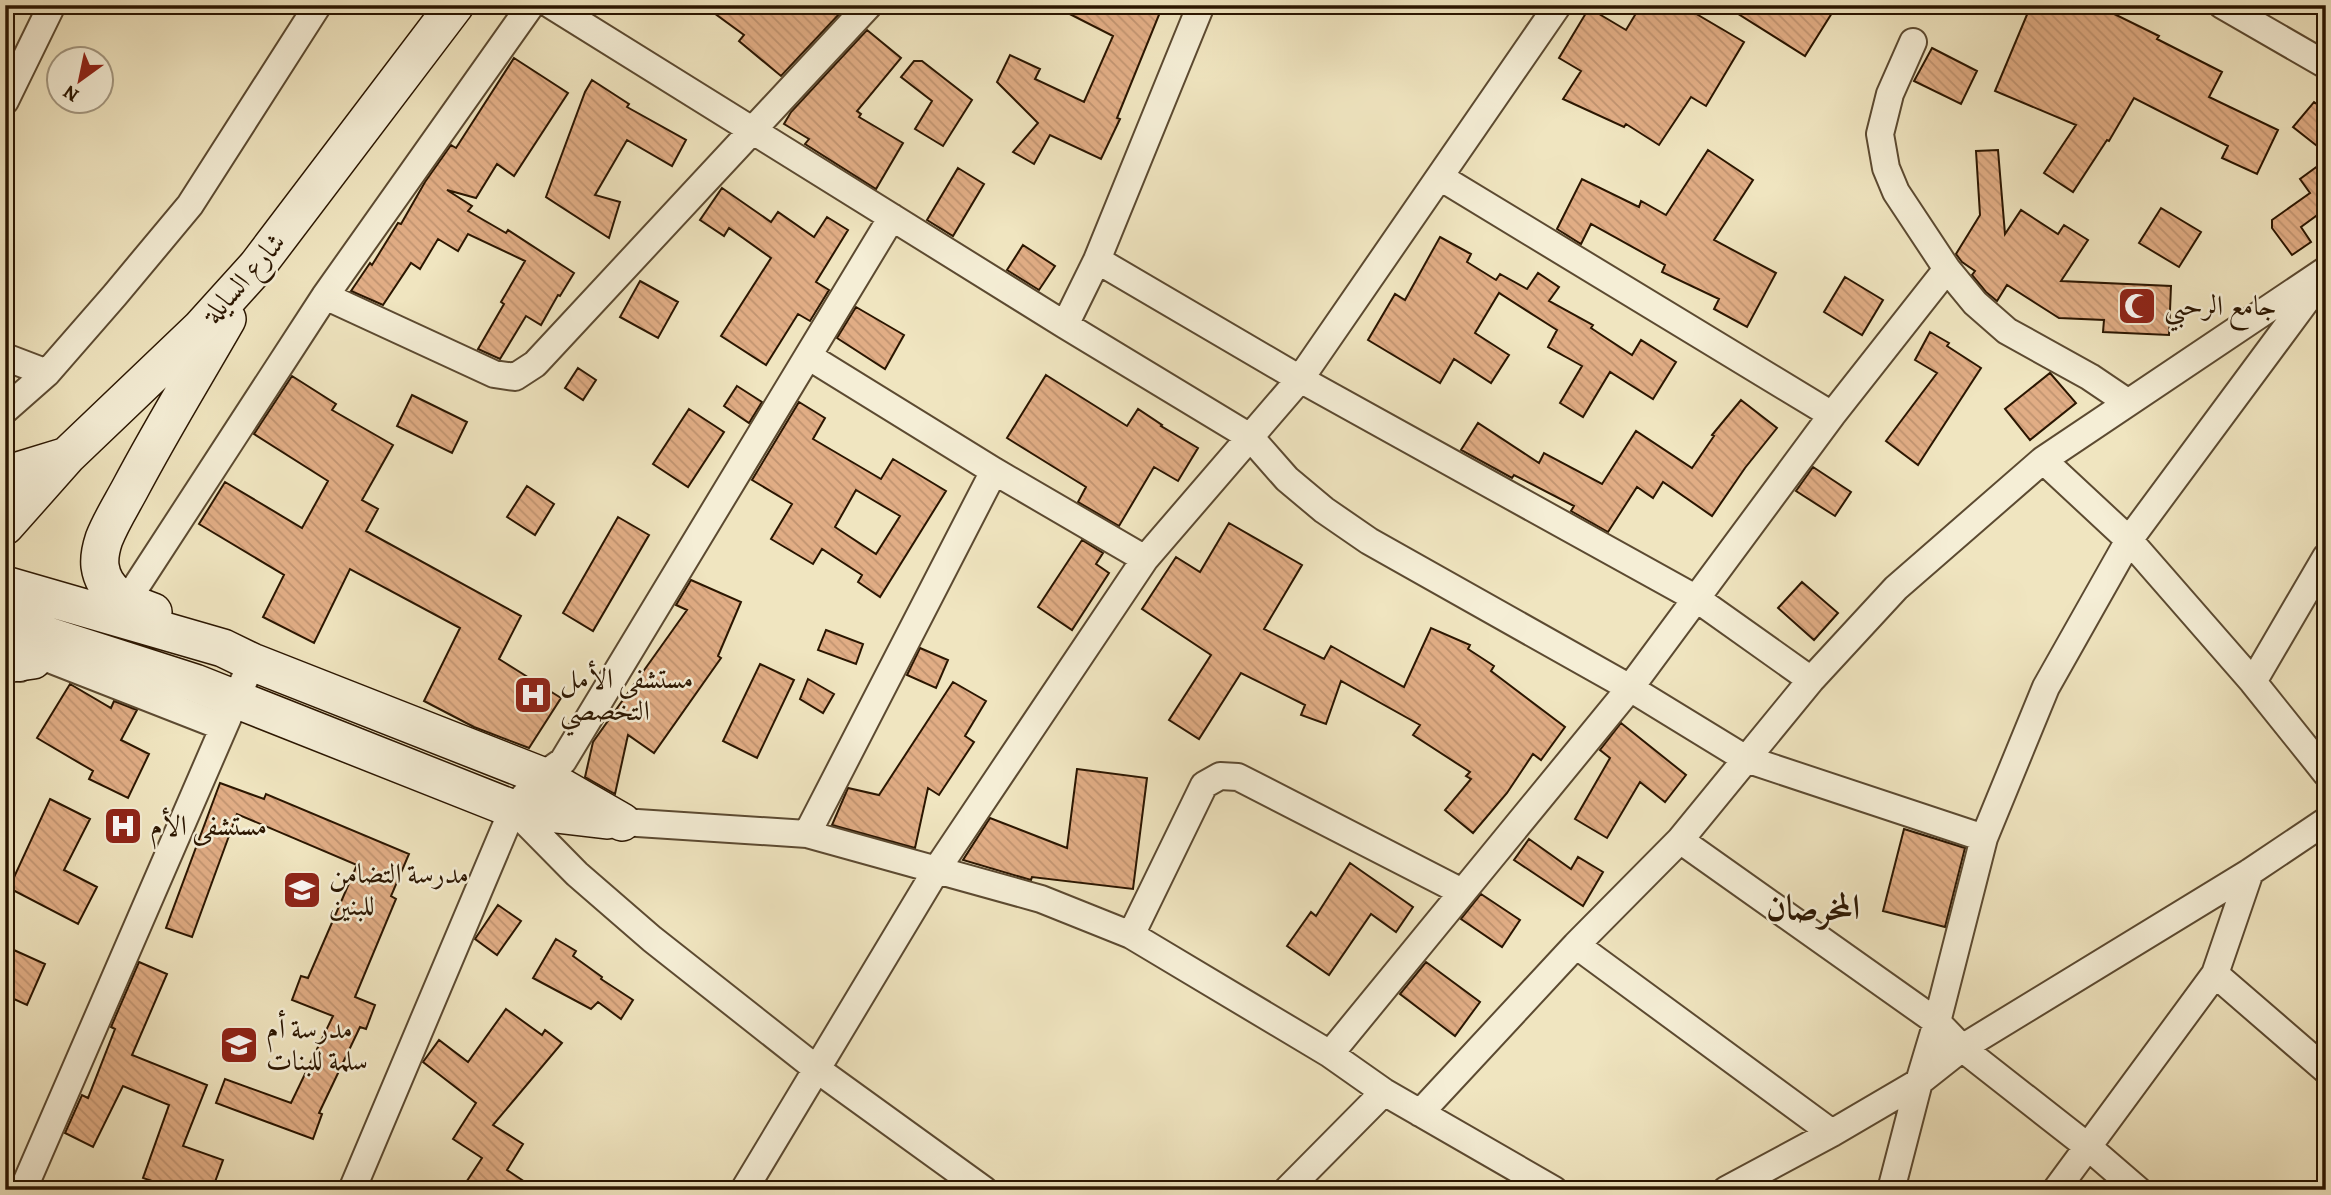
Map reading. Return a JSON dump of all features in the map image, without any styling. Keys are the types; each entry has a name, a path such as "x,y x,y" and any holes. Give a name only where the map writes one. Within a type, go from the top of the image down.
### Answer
{"main road":[{"name":"شارع السايلة","path":"5,526 68,455 201,328 257,267 455,5"},
{"path":"237,655 244,652 225,637 126,602 114,594 105,582 100,567 100,552 104,538 145,461 257,267"},
{"path":"5,475 68,455"},
{"path":"5,585 237,655 542,776 622,822"},
{"path":"5,622 195,683 229,713 513,809 622,822"}],"street":[{"path":"5,101 52,5"},
{"path":"5,411 47,373 190,205 318,5"},
{"path":"126,602 325,296 531,5"},
{"path":"551,5 1250,437 1287,479 1324,510 1369,541 1630,688 1746,759 1984,838"},
{"path":"325,296 494,374 515,377 535,365 869,5"},
{"path":"1065,325 1097,260 1201,5"},
{"path":"744,1190 937,869 1144,559 1300,379 1558,5"},
{"path":"2222,5 2326,65"},
{"path":"1913,42 1890,94 1880,134 1886,169 1896,192 1947,269 1975,303 2007,331 2090,377 2127,402"},
{"path":"1440,177 1832,415"},
{"path":"352,1190 513,809 542,776 563,761 892,217"},
{"path":"1097,260 1300,379 1697,599 1811,680"},
{"path":"1330,1054 1630,688 1832,415 1947,269"},
{"path":"1420,1113 1576,945 1680,840 1811,680 1896,588 2043,460 2326,272"},
{"path":"1891,1190 1984,838 2046,687 2129,540 2326,272"},
{"path":"807,356 1144,559"},
{"path":"5,357 47,373"},
{"path":"2043,460 2129,540 2253,682 2326,773"},
{"path":"807,834 994,471"},
{"path":"2253,682 2326,558"},
{"path":"23,1190 229,713 237,655"},
{"path":"15,668 50,659 229,713"},
{"path":"1131,935 1204,785 1220,776 1238,777 1462,892"},
{"path":"513,809 576,874 652,939 818,1070 984,1190"},
{"path":"1727,1190 1919,1082 1962,1048 2250,872 2326,821"},
{"path":"622,822 807,834 1041,899 1131,935 1330,1054 1384,1092 1554,1190"},
{"path":"1680,840 1937,1022 1962,1048 2087,1146 2138,1190"},
{"path":"2056,1190 2216,974 2250,872"},
{"path":"1576,945 1832,1133"},
{"path":"2216,974 2326,1070"},
{"path":"1287,1190 1384,1092"}],"building":[{"path":"703,5 835,5 842,11 781,76 739,41 744,35"},
{"path":"1052,5 1163,5 1117,118 1120,119 1101,159 1050,135 1034,164 1013,152 1038,123 997,82 1010,55 1040,69 1035,79 1084,102 1113,36"},
{"path":"1641,5 1681,5 1744,42 1706,106 1691,97 1659,145 1626,124 1624,127 1563,99 1581,71 1559,58 1589,8 1626,30"},
{"path":"1724,5 1837,5 1805,56"},
{"path":"2031,5 2096,5 2159,36 2157,39 2222,72 2209,97 2278,130 2257,174 2222,158 2228,146 2134,98 2109,141 2107,140 2073,192 2044,173 2076,125 1995,91"},
{"path":"867,30 901,58 857,111 861,114 859,117 903,143 876,189 805,144 809,139 784,124 791,112"},
{"path":"1932,48 1977,71 1961,104 1914,81"},
{"path":"514,58 568,93 514,176 497,164 476,198 447,190 472,206 468,211 506,233 508,230 574,273 541,325 526,316 500,359 478,349 525,261 468,234 458,251 438,239 420,269 411,263 383,305 351,291 370,263 372,265 398,223 401,224 425,182 451,145 456,148"},
{"path":"914,61 922,61 972,100 943,146 915,129 932,101 901,77"},
{"path":"592,80 629,104 627,107 686,140 672,166 627,140 595,195 620,202 609,238 546,197 585,92"},
{"path":"2314,102 2326,111 2326,153 2293,127"},
{"path":"1708,150 1753,180 1714,240 1776,273 1747,327 1714,309 1719,299 1662,272 1665,265 1591,224 1581,244 1557,229 1582,179 1639,207 1641,201 1666,215"},
{"path":"1998,150 2005,234 2021,210 2058,234 2064,225 2088,240 2061,281 2171,286 2169,335 2103,332 2104,320 2059,318 2007,285 1997,301 1986,292 1972,275 1975,271 1956,254 1980,215 1976,151"},
{"path":"2326,160 2326,215 2323,211 2301,227 2311,242 2292,255 2272,228 2272,220 2310,193 2300,179"},
{"path":"958,168 984,184 953,236 927,220"},
{"path":"722,188 771,222 778,212 814,237 827,217 848,230 816,282 829,290 810,321 798,314 766,365 721,336 771,258 729,228 724,236 700,220"},
{"path":"2161,208 2201,232 2179,267 2139,243"},
{"path":"1440,237 1471,254 1467,262 1496,280 1500,274 1527,289 1538,273 1559,287 1549,301 1593,325 1591,328 1632,355 1641,340 1676,362 1653,399 1610,372 1583,417 1560,403 1582,366 1548,347 1557,330 1499,293 1475,333 1509,355 1491,383 1454,359 1440,383 1368,340 1395,294 1405,300"},
{"path":"1023,245 1055,266 1039,290 1007,270"},
{"path":"1845,277 1883,300 1862,335 1824,312"},
{"path":"640,281 678,302 658,338 620,317"},
{"path":"856,307 904,335 885,369 837,338"},
{"path":"1930,332 1981,368 1918,465 1886,441 1937,373 1915,360"},
{"path":"578,368 596,380 583,400 565,388"},
{"path":"2050,373 2076,403 2030,440 2005,409"},
{"path":"1046,375 1127,426 1138,409 1198,448 1178,481 1154,467 1119,526 1078,502 1086,487 1007,438"},
{"path":"292,376 336,404 332,410 393,445 362,500 378,509 366,531 521,616 499,659 561,698 529,748 474,727 424,701 460,628 350,569 314,643 263,617 284,575 199,524 225,482 302,528 328,481 254,434"},
{"path":"737,386 762,402 749,423 724,406"},
{"path":"412,395 467,422 452,453 397,426"},
{"path":"1741,400 1777,428 1712,516 1663,482 1653,498 1637,487 1608,532 1571,511 1574,506 1514,475 1512,478 1461,450 1478,423 1539,463 1544,453 1602,484 1636,431 1692,468 1714,436 1712,435"},
{"path":"799,402 825,418 813,439 881,479 893,459 946,491 880,597 858,582 862,575 822,549 813,564 771,539 792,504 752,480","holes":["856,490 900,516 876,554 835,527"]},
{"path":"689,409 724,432 688,487 653,464"},
{"path":"1813,467 1851,492 1835,516 1796,491"},
{"path":"527,486 554,504 535,535 507,517"},
{"path":"618,517 649,535 593,631 563,613"},
{"path":"1229,523 1302,565 1264,629 1324,659 1331,646 1404,687 1431,628 1470,645 1468,649 1494,666 1491,671 1565,727 1541,760 1533,754 1507,793 1473,833 1445,810 1471,779 1466,776 1470,772 1413,735 1420,725 1341,681 1326,724 1301,715 1305,705 1241,673 1199,739 1169,720 1211,655 1142,609 1176,557 1200,572"},
{"path":"1082,540 1103,553 1096,564 1109,573 1072,630 1038,607"},
{"path":"691,580 741,602 718,656 721,658 654,753 628,735 615,794 585,777 593,742 687,610 676,605"},
{"path":"1802,582 1838,613 1814,640 1778,608"},
{"path":"826,630 863,644 856,664 818,650"},
{"path":"920,648 948,660 936,688 907,675"},
{"path":"760,664 794,680 757,758 723,741"},
{"path":"808,679 834,694 823,713 800,699"},
{"path":"953,682 986,701 965,736 974,742 939,795 928,788 915,848 832,825 848,788 879,795"},
{"path":"70,684 111,708 114,701 137,710 121,740 149,754 128,798 89,779 93,771 37,738"},
{"path":"1621,723 1686,775 1665,802 1640,782 1607,838 1575,819 1610,758 1600,750"},
{"path":"1077,769 1147,778 1133,889 1032,877 1031,880 963,860 990,818 1067,848"},
{"path":"220,783 264,799 266,794 409,854 391,896 396,899 355,997 375,1005 366,1029 360,1027 319,1113 322,1114 313,1139 216,1103 225,1079 291,1103 333,1016 292,1000 301,976 308,978 357,865 237,814 192,937 166,928"},
{"path":"50,799 90,819 64,870 97,887 78,924 9,888"},
{"path":"1904,829 1965,848 1945,927 1883,911"},
{"path":"1529,839 1571,869 1578,857 1603,872 1583,906 1514,860"},
{"path":"1350,863 1413,907 1396,932 1371,914 1329,975 1287,946 1311,912 1316,916"},
{"path":"1481,894 1520,920 1502,947 1461,919"},
{"path":"498,905 521,921 497,955 475,939"},
{"path":"556,939 576,951 573,956 602,977 601,979 633,1000 621,1019 598,1002 591,1009 533,978"},
{"path":"5,946 45,964 27,1005 5,995"},
{"path":"139,962 167,974 132,1055 207,1085 183,1146 223,1160 212,1190 178,1190 143,1178 169,1105 123,1086 93,1147 65,1133 82,1095 88,1098 115,1029 111,1027"},
{"path":"1426,962 1480,1002 1455,1036 1400,994"},
{"path":"506,1009 542,1035 545,1030 562,1043 493,1125 523,1144 507,1170 537,1190 461,1190 482,1158 453,1139 476,1103 423,1062 439,1040 468,1062"}],"place":[{"name":"جامع الرحبي","path":"2137,306"},
{"name":"مستشفى الأمل التخصصي","path":"533,695"},
{"name":"مستشفى الأم","path":"123,826"},
{"name":"مدرسة التضامن للبنين","path":"302,890"},
{"name":"مدرسة أم سلمة للبنات","path":"239,1045"}],"district":[{"name":"المخرصان","path":"1813,907"}]}
